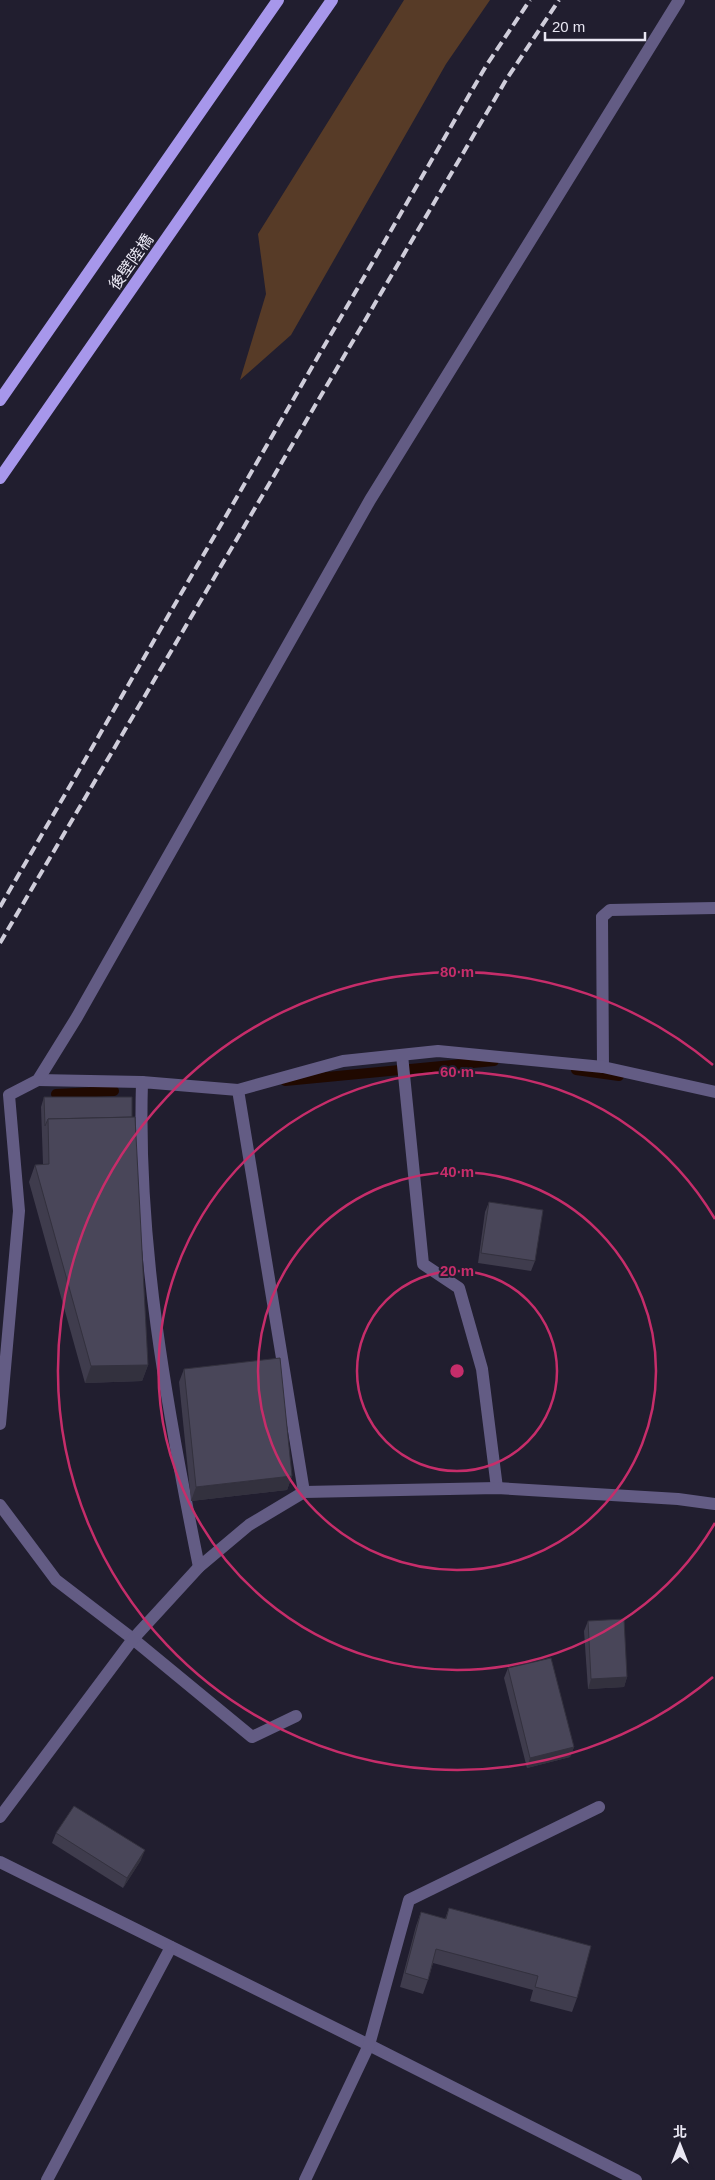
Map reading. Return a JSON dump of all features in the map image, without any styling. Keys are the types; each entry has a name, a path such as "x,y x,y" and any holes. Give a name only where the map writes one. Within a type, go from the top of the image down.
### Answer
{"main road":[{"name":"後壁陸橋","path":"0,400 278,0"},
{"name":"後壁陸橋","path":"0,478 332,0"}],"street":[{"path":"38,1080 77,1017 370,500 679,0"},
{"path":"603,1068 602,917 610,910 715,908"},
{"path":"0,1424 19,1211 9,1095 38,1080 142,1082 238,1090 343,1061 438,1051 603,1068 715,1092"},
{"path":"402,1055 423,1264 459,1288 482,1369 497,1488"},
{"path":"142,1082 141,1116 149,1269 176,1454 199,1567"},
{"path":"238,1090 304,1492"},
{"path":"0,1817 133,1639 199,1567 249,1525 304,1492 497,1488 678,1499 715,1504"},
{"path":"0,1505 56,1580 133,1639 252,1737 296,1716"},
{"path":"305,2180 369,2045 408,1900 599,1807"},
{"path":"0,1862 636,2180"},
{"path":"47,2180 171,1947"}],"shaded area":[{"path":"404,0 490,0 446,64 291,335 240,380 266,294 258,234"}],"building":[{"path":"44,1097 132,1097 132,1117 48,1119 45,1126"},
{"path":"135,1117 148,1365 91,1366 35,1165 49,1164 48,1119"},
{"path":"489,1202 543,1210 535,1261 481,1253"},
{"path":"280,1358 292,1476 196,1487 184,1369"},
{"path":"624,1619 627,1677 591,1679 588,1621"},
{"path":"551,1658 574,1747 530,1758 508,1668"},
{"path":"74,1806 145,1850 127,1878 56,1833"},
{"path":"449,1908 591,1946 577,1998 535,1987 538,1976 436,1949 428,1980 405,1973 421,1912 446,1919"}],"waterway":[{"path":"285,1081 494,1061"},
{"path":"576,1070 619,1076"},
{"path":"56,1094 114,1091"}],"railway":[{"path":"0,907 486,66 530,0"},
{"path":"0,943 506,80 559,0"}]}
